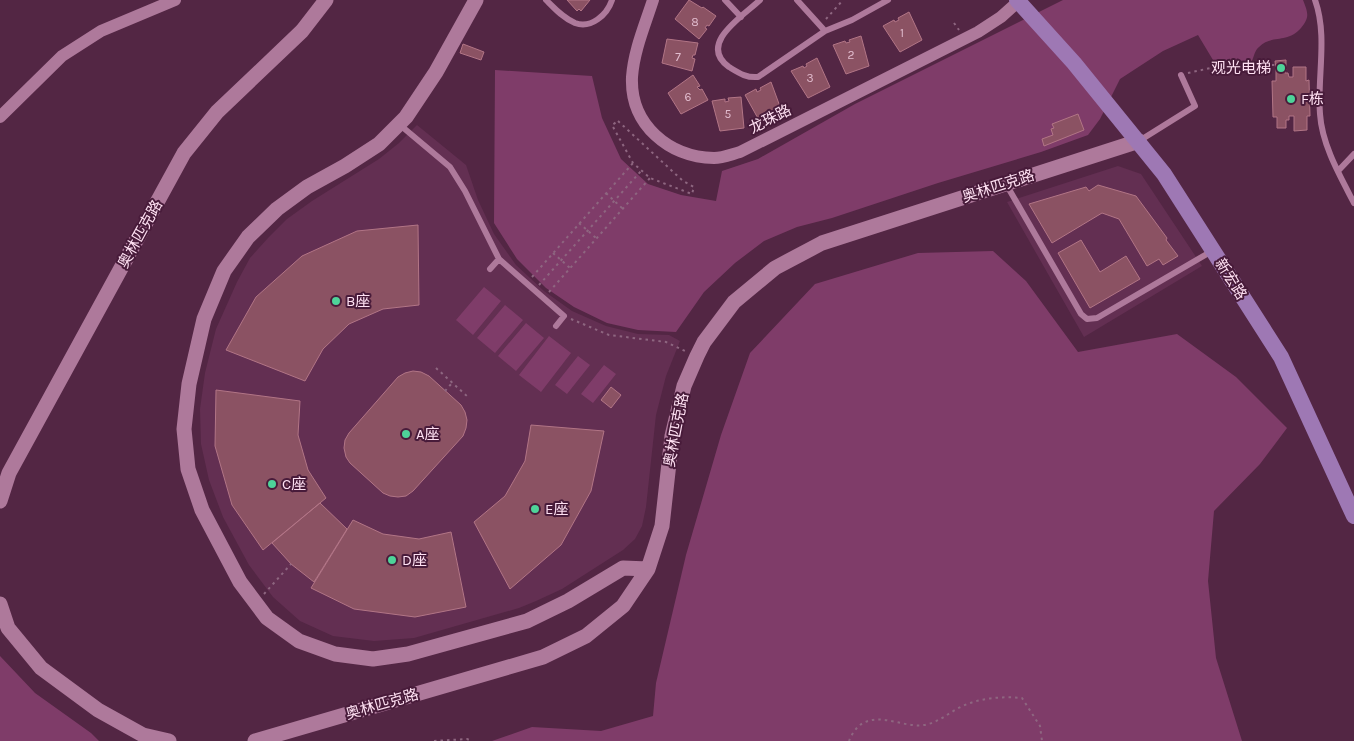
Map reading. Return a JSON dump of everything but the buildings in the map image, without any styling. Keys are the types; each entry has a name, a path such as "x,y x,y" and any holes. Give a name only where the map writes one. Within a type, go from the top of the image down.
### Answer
{"main road":[{"name":"新宏路","path":"1018,0 1074,63 1164,174 1281,356 1354,516"}],"street":[{"path":"0,117 62,56 101,30 175,0"},
{"name":"奥林匹克路","path":"0,500 9,473 184,153 216,112 302,31 326,0"},
{"path":"476,0 436,72 406,117 378,144 345,166 307,187 277,209 248,237 224,271 204,319 189,384 184,429 188,469 202,510 240,582 267,618 299,641 335,654 373,659 408,654 527,621 568,601 623,568 648,569"},
{"name":"龙珠路","path":"653,0 637,48 632,78 636,104 645,124 659,139 675,150 693,156 716,158 740,152 978,32 1001,17 1018,0"},
{"name":"奥林匹克路","path":"255,741 543,657 586,636 624,606 648,569 662,526 672,436 684,386 697,356 704,342 734,302 775,268 822,244 1139,141"},
{"path":"0,604 8,628 42,668 98,710 144,735 169,741"}],"lane":[{"path":"546,0 560,14 576,23 590,23 602,17 612,0"},
{"path":"725,0 741,17"},
{"path":"760,0 721,36 717,48 726,64 738,73 751,77 764,74 826,31 861,16 888,0"},
{"path":"797,0 826,31"},
{"path":"1316,0 1321,36 1320,115 1326,143 1354,203"},
{"path":"1139,141 1195,106 1181,74"},
{"path":"399,124 450,167 465,191 499,259 564,316 556,326"},
{"path":"1338,171 1354,154"},
{"path":"1006,184 1081,314 1086,319 1098,318 1213,250"},
{"path":"490,269 499,259"}],"path":[{"path":"820,25 842,0"},
{"path":"1181,74 1216,67 1275,65"},
{"path":"618,121 683,181 694,187 692,194 650,178 633,163 612,125 618,121"},
{"path":"655,155 660,150"},
{"path":"526,283 633,163"},
{"path":"535,291 642,171"},
{"path":"543,298 650,178"},
{"path":"606,193 623,209"},
{"path":"579,223 597,238"},
{"path":"553,253 570,268"},
{"path":"564,316 609,335 666,342 697,356"},
{"path":"436,368 468,397"},
{"path":"445,391 452,383"},
{"path":"256,603 291,564"},
{"path":"849,741 862,724 877,720 923,725 940,720 969,703 1001,696 1022,698 1040,726 1042,741"},
{"path":"434,741 467,739 472,741"}],"shaded area":[{"path":"1063,0 1303,0 1307,15 1306,21 1296,33 1264,43 1256,50 1252,61 1213,60 1198,35 1163,51 1120,79 1100,119 1088,135 1041,152 832,218 797,227 764,241 735,263 704,292 676,332 638,330 607,323 574,307 546,288 517,259 494,223 495,70 592,76 602,118 621,159 648,184 681,195 716,201 722,171 758,159 855,104"},
{"path":"417,125 466,165 478,200 494,234 516,265 544,291 572,311 606,326 638,334 669,335 680,341 666,376 656,415 646,507 642,526 635,539 623,550 562,589 519,608 414,638 374,641 333,636 300,621 273,597 249,565 223,517 209,480 201,444 200,409 205,373 216,329 250,258 287,219 379,159"},
{"path":"1118,166 1141,174 1202,266 1084,337 1007,202"},
{"path":"993,251 1026,281 1078,352 1177,334 1236,377 1287,428 1260,464 1214,511 1208,581 1216,658 1242,741 492,741 532,727 601,731 653,716 656,683 686,555 721,435 750,353 815,284 918,253"},
{"path":"484,287 501,301 473,335 456,320"},
{"path":"505,305 523,320 495,353 477,338"},
{"path":"526,323 544,338 516,371 498,356"},
{"path":"549,336 571,353 541,392 519,375"},
{"path":"578,356 590,365 567,394 555,385"},
{"path":"604,365 616,374 593,403 581,394"},
{"path":"0,656 35,693 91,733 99,741 0,741"}],"place":[{"name":"观光电梯","path":"1281,68"},
{"name":"F栋","path":"1291,99"},
{"name":"B座","path":"336,301"},
{"name":"A座","path":"406,434"},
{"name":"C座","path":"272,484"},
{"name":"E座","path":"535,509"},
{"name":"D座","path":"392,560"}]}
